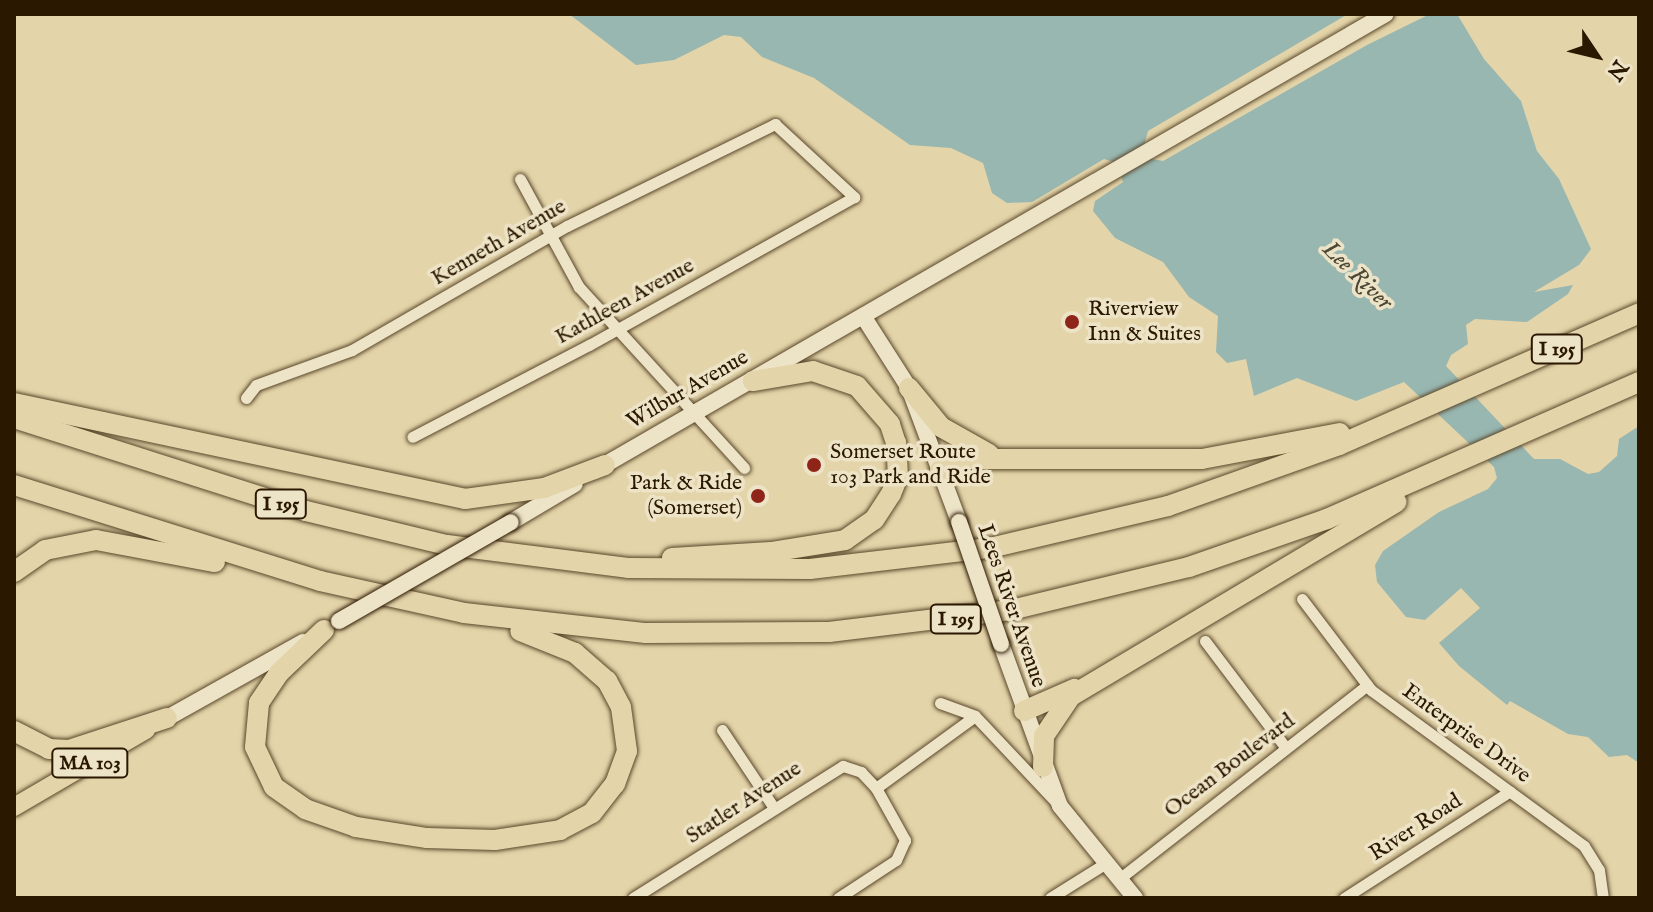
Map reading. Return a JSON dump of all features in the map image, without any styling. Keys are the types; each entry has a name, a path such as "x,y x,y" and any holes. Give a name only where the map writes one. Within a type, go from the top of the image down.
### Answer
{"highway":[{"name":"I 195","path":"14,418 341,521 555,561 773,570 990,548 1191,499 1414,413 1639,313"},
{"path":"555,561 820,546 845,540 874,520 891,494 899,460 890,424 869,396 844,379 813,371 753,381"},
{"name":"I 195","path":"14,485 320,581 427,606 560,626 682,634 804,633 938,621 1059,601 1189,567 1327,519 1639,382"},
{"path":"909,388 954,437 986,454 1013,458"},
{"path":"14,403 465,499 544,488 605,465"},
{"path":"940,470 966,459 1202,459 1286,447 1414,413"},
{"path":"1043,767 1044,736 1053,718 1071,696 1466,459"},
{"path":"14,572 45,550 96,540 320,581"},
{"path":"331,626 279,673 255,717 260,762 289,800 326,819 427,838 495,840 539,834 592,813 615,784 627,751 621,707 607,681 587,661 550,640 427,606"},
{"path":"1024,711 1114,670"},
{"path":"14,731 49,749 69,750 167,718"}],"main road":[{"name":"Wilbur Avenue","path":"14,807 1386,14"},
{"name":"Lees River Avenue","path":"863,316 909,388 959,522 1043,767 1060,806 1135,898"}],"street":[{"name":"Kenneth Avenue","path":"246,398 256,385 352,350 550,236 775,124 854,197"},
{"path":"520,179 579,287 744,468"},
{"name":"Kathleen Avenue","path":"412,437 854,197"},
{"name":"Enterprise Drive","path":"1302,599 1367,685 1584,846 1599,870 1603,898"},
{"path":"1205,641 1286,748"},
{"name":"Ocean Boulevard","path":"1119,879 1367,685"},
{"path":"940,703 975,716 1060,806"},
{"path":"838,898 902,854 905,840 876,788 975,716"},
{"path":"722,730 774,808"},
{"name":"Statler Avenue","path":"633,898 843,766 861,772 876,788"},
{"name":"River Road","path":"1344,898 1510,791"},
{"path":"1050,898 1106,863"}],"water":[{"name":"Lee River","path":"569,14 1348,14 1148,131 1144,145 1152,159 1163,161 1367,45 1430,14 1457,14 1484,59 1521,101 1537,151 1559,179 1591,249 1579,265 1534,292 1573,285 1568,294 1527,322 1475,319 1466,325 1468,344 1451,355 1446,366 1534,459 1560,459 1588,474 1599,472 1617,456 1619,439 1639,426 1639,763 1627,755 1609,757 1588,737 1568,734 1510,701 1507,705 1459,666 1439,643 1480,608 1461,588 1425,620 1406,617 1377,582 1375,565 1383,551 1439,512 1488,489 1497,478 1494,467 1404,382 1356,401 1297,378 1254,396 1246,359 1227,363 1216,352 1218,316 1189,297 1163,262 1115,238 1093,211 1095,201 1123,182 1117,163 1104,159 1032,202 1007,203 992,193 983,163 951,148 910,145 814,78 762,57 741,37 724,35 674,60 636,65"}],"place":[{"name":"Riverview Inn & Suites","path":"1072,322"},
{"name":"Somerset Route 103 Park and Ride","path":"814,465"},
{"name":"Park & Ride (Somerset)","path":"758,496"}]}
